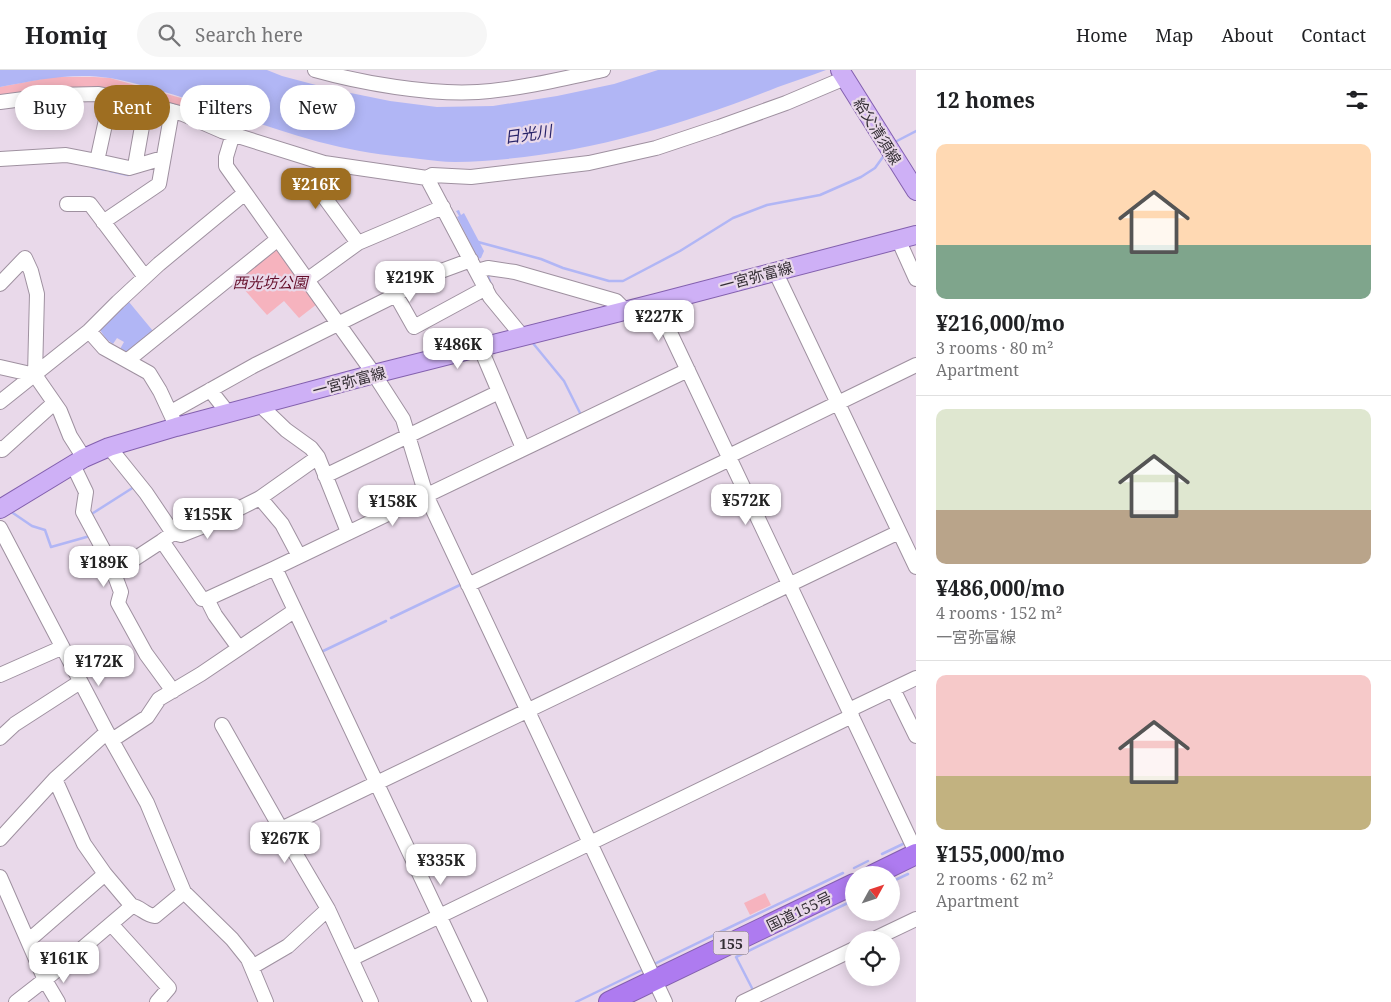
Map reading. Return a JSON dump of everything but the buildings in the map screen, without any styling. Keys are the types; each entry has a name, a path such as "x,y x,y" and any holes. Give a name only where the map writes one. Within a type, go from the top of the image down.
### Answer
{"highway":[{"path":"891,866 916,853"},
{"name":"国道155号","path":"609,1002 845,888"}],"main road":[{"name":"給父清須線","path":"842,74 913,181"},
{"name":"一宮弥富線","path":"0,509 78,461 173,420 228,413 916,235"}],"street":[{"path":"315,70 399,87 442,92 478,92 552,81 603,70"},
{"path":"103,222 159,184 172,111 233,134 324,163 427,178 432,175 471,177 589,163 656,148 727,124 842,74"},
{"path":"0,102 54,94 94,95"},
{"path":"97,161 104,130"},
{"path":"136,166 142,130"},
{"path":"233,134 225,161 226,166 374,374 403,419 426,495 665,1002"},
{"path":"0,159 66,155 129,168 164,158"},
{"path":"324,163 322,194 358,244"},
{"path":"427,178 490,297 523,337"},
{"path":"0,402 89,331 145,277 245,193"},
{"path":"68,204 90,204 145,277"},
{"path":"307,280 358,244 443,207"},
{"path":"128,360 278,239"},
{"path":"898,239 916,278"},
{"path":"0,284 25,258 31,271 37,294 36,375 60,411 70,436 86,492 83,512 109,560 121,592 118,603 146,654 173,691"},
{"path":"89,331 104,348 149,373 173,420 210,390 254,365 396,296 422,278 474,265 515,272 616,301 626,310"},
{"path":"775,271 838,403 907,538 916,567"},
{"path":"396,296 414,327 486,288"},
{"path":"656,303 916,853"},
{"path":"480,347 524,448"},
{"path":"468,585 916,366"},
{"path":"0,367 36,375"},
{"path":"109,447 146,493 167,537 202,599 207,599 688,370"},
{"path":"210,390 228,413"},
{"path":"325,476 499,392"},
{"path":"0,448 2,450 54,403"},
{"path":"260,404 286,430 311,448 318,457 348,532"},
{"path":"114,573 167,537 182,535 204,526 260,498 318,457"},
{"path":"260,498 282,524 299,556"},
{"path":"0,528 61,648 147,803 184,892 232,939 248,959 266,1002"},
{"path":"281,829 789,585 907,538"},
{"path":"275,568 480,1002"},
{"path":"207,599 215,615 239,648"},
{"path":"0,839 55,779 109,736 147,716 159,699 294,611"},
{"path":"0,675 61,648"},
{"path":"351,959 590,843 916,678"},
{"path":"0,738 14,724 80,682"},
{"path":"893,689 916,736"},
{"path":"222,725 328,910 371,1002"},
{"path":"55,779 84,844 105,874 132,906 138,907 148,915 155,916 184,892"},
{"path":"28,941 105,874"},
{"path":"0,877 45,980 58,1002"},
{"path":"16,1002 45,980 132,906"},
{"path":"252,967 288,946 328,910"},
{"path":"891,931 916,919"},
{"path":"111,924 169,988 157,1002"},
{"path":"743,1002 845,953"}],"green space":[{"path":"52,77 110,78 135,85 94,85 94,88 84,87 84,85 15,85 15,95 0,98 0,87"},
{"path":"170,95 180,98 180,109 170,106"},
{"name":"西光坊公園","path":"273,249 278,249 317,304 299,318 284,301 267,315 235,279"},
{"path":"765,893 771,905 750,915 744,903"}],"water":[{"path":"0,70 267,70 316,85 280,85 280,130 270,127 270,85 180,85 180,97 170,94 170,85 140,85 96,76 68,76 41,79 0,87"},
{"name":"日光川","path":"658,70 826,70 700,116 660,128 620,139 538,155 497,160 455,162 370,153 320,142 280,130 355,130 355,94 390,101 437,107 493,106 557,96 614,84"},
{"path":"459,210 461,215 464,213 484,251 481,258 478,259 457,217 459,216 456,211"},
{"path":"129,302 153,331 128,352 120,349 124,342 117,338 113,344 106,339 100,330"}],"waterway":[{"path":"893,143 916,131"},
{"path":"478,242 541,259 563,268 609,281 623,281 680,251 733,218 767,205 820,195 861,177 875,168 885,154"},
{"path":"92,167 106,170"},
{"path":"110,171 128,175"},
{"path":"488,276 490,282"},
{"path":"532,342 564,381 581,415 579,416"},
{"path":"90,515 134,487"},
{"path":"10,511 32,526 45,530 51,547 90,536"},
{"path":"391,618 462,584"},
{"path":"319,653 386,621"},
{"path":"882,854 905,843"},
{"path":"858,866 868,861"},
{"path":"720,932 843,873"},
{"path":"900,878 908,874"},
{"path":"754,992 736,957 845,904"},
{"path":"652,965 716,934"},
{"path":"576,1002 644,969"}]}
